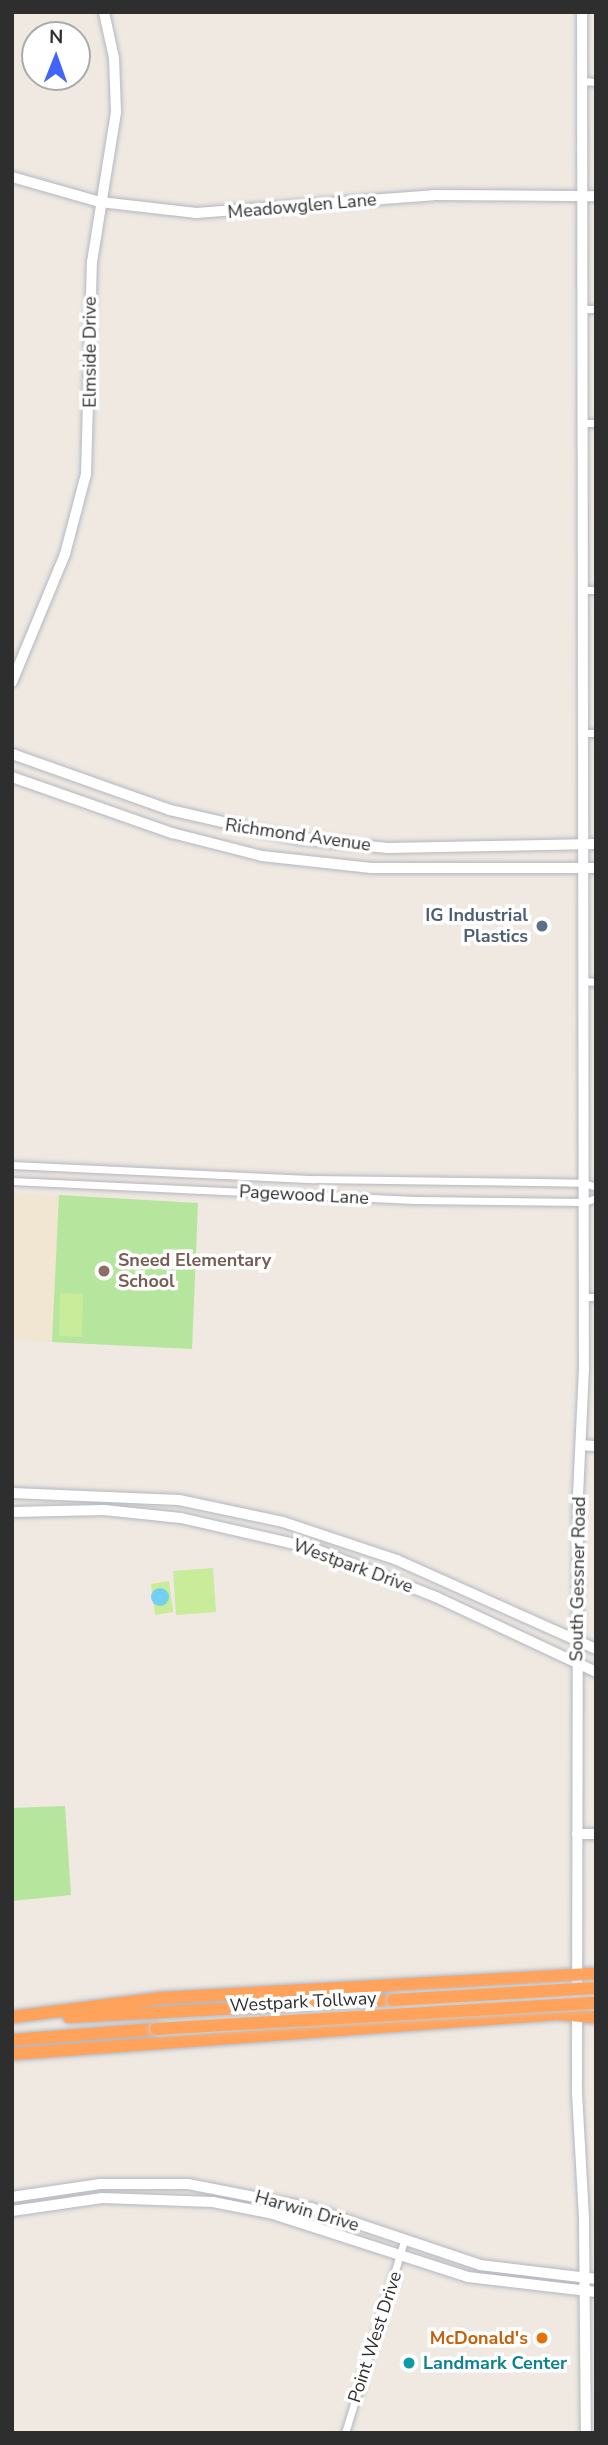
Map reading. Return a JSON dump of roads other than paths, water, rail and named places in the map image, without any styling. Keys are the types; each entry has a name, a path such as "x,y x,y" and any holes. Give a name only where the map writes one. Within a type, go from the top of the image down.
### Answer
{"highway":[{"path":"12,2019 161,1998 596,1975"},
{"name":"Westpark Tollway","path":"12,2019 596,1988"},
{"name":"Westpark Tollway","path":"12,2040 596,2003"},
{"path":"12,2054 578,2016 596,2017"}],"main road":[{"name":"Elmside Drive","path":"12,682 61,564 86,474 91,377 89,306 100,202 116,112 114,58 104,12"},
{"name":"South Gessner Road","path":"582,12 582,733 590,844 583,1086 584,1183 590,1200 590,1297 581,1446 577,1641 577,2093 591,2278 591,2413 586,2433"},
{"name":"Meadowglen Lane","path":"12,177 100,202 208,213 433,195 596,196"},
{"name":"Richmond Avenue","path":"12,754 124,794 259,833 388,848 590,844"},
{"name":"Richmond Avenue","path":"12,777 120,815 262,856 330,865 432,869 590,868"},
{"path":"120,815 124,794"},
{"path":"432,869 439,848"},
{"path":"581,1446 596,1447"},
{"name":"Westpark Drive","path":"12,1493 179,1500 316,1531 443,1581 596,1649"},
{"name":"Westpark Drive","path":"12,1512 104,1510 181,1518 312,1548 436,1597 596,1672"},
{"path":"312,1548 316,1531"},
{"path":"436,1597 443,1581"},
{"path":"577,1835 596,1834"},
{"name":"Harwin Drive","path":"12,2197 100,2184 178,2183 248,2193 310,2208 404,2241 507,2271 591,2278"},
{"path":"100,2184 102,2197"},
{"path":"245,2208 248,2193"},
{"name":"Harwin Drive","path":"12,2211 102,2197 155,2197 245,2208 468,2277 591,2291"}],"street":[{"path":"582,81 596,82"},
{"path":"582,309 596,309"},
{"path":"583,424 596,424"},
{"path":"582,590 596,590"},
{"path":"582,733 596,733"},
{"path":"584,981 596,982"},
{"path":"583,1086 596,1086"},
{"name":"Pagewood Lane","path":"12,1164 314,1180 584,1183 596,1187"},
{"name":"Pagewood Lane","path":"12,1181 402,1200 590,1200"},
{"name":"Point West Drive","path":"345,2433 404,2241"}],"water":[{"path":"156,1588 164,1588 169,1597 167,1604 156,1606 151,1601 151,1593"}],"place":[{"name":"IG Industrial Plastics","path":"542,926"},
{"name":"Sneed Elementary School","path":"104,1271"},
{"name":"McDonald's","path":"542,2338"},
{"name":"Landmark Center","path":"409,2363"}]}
